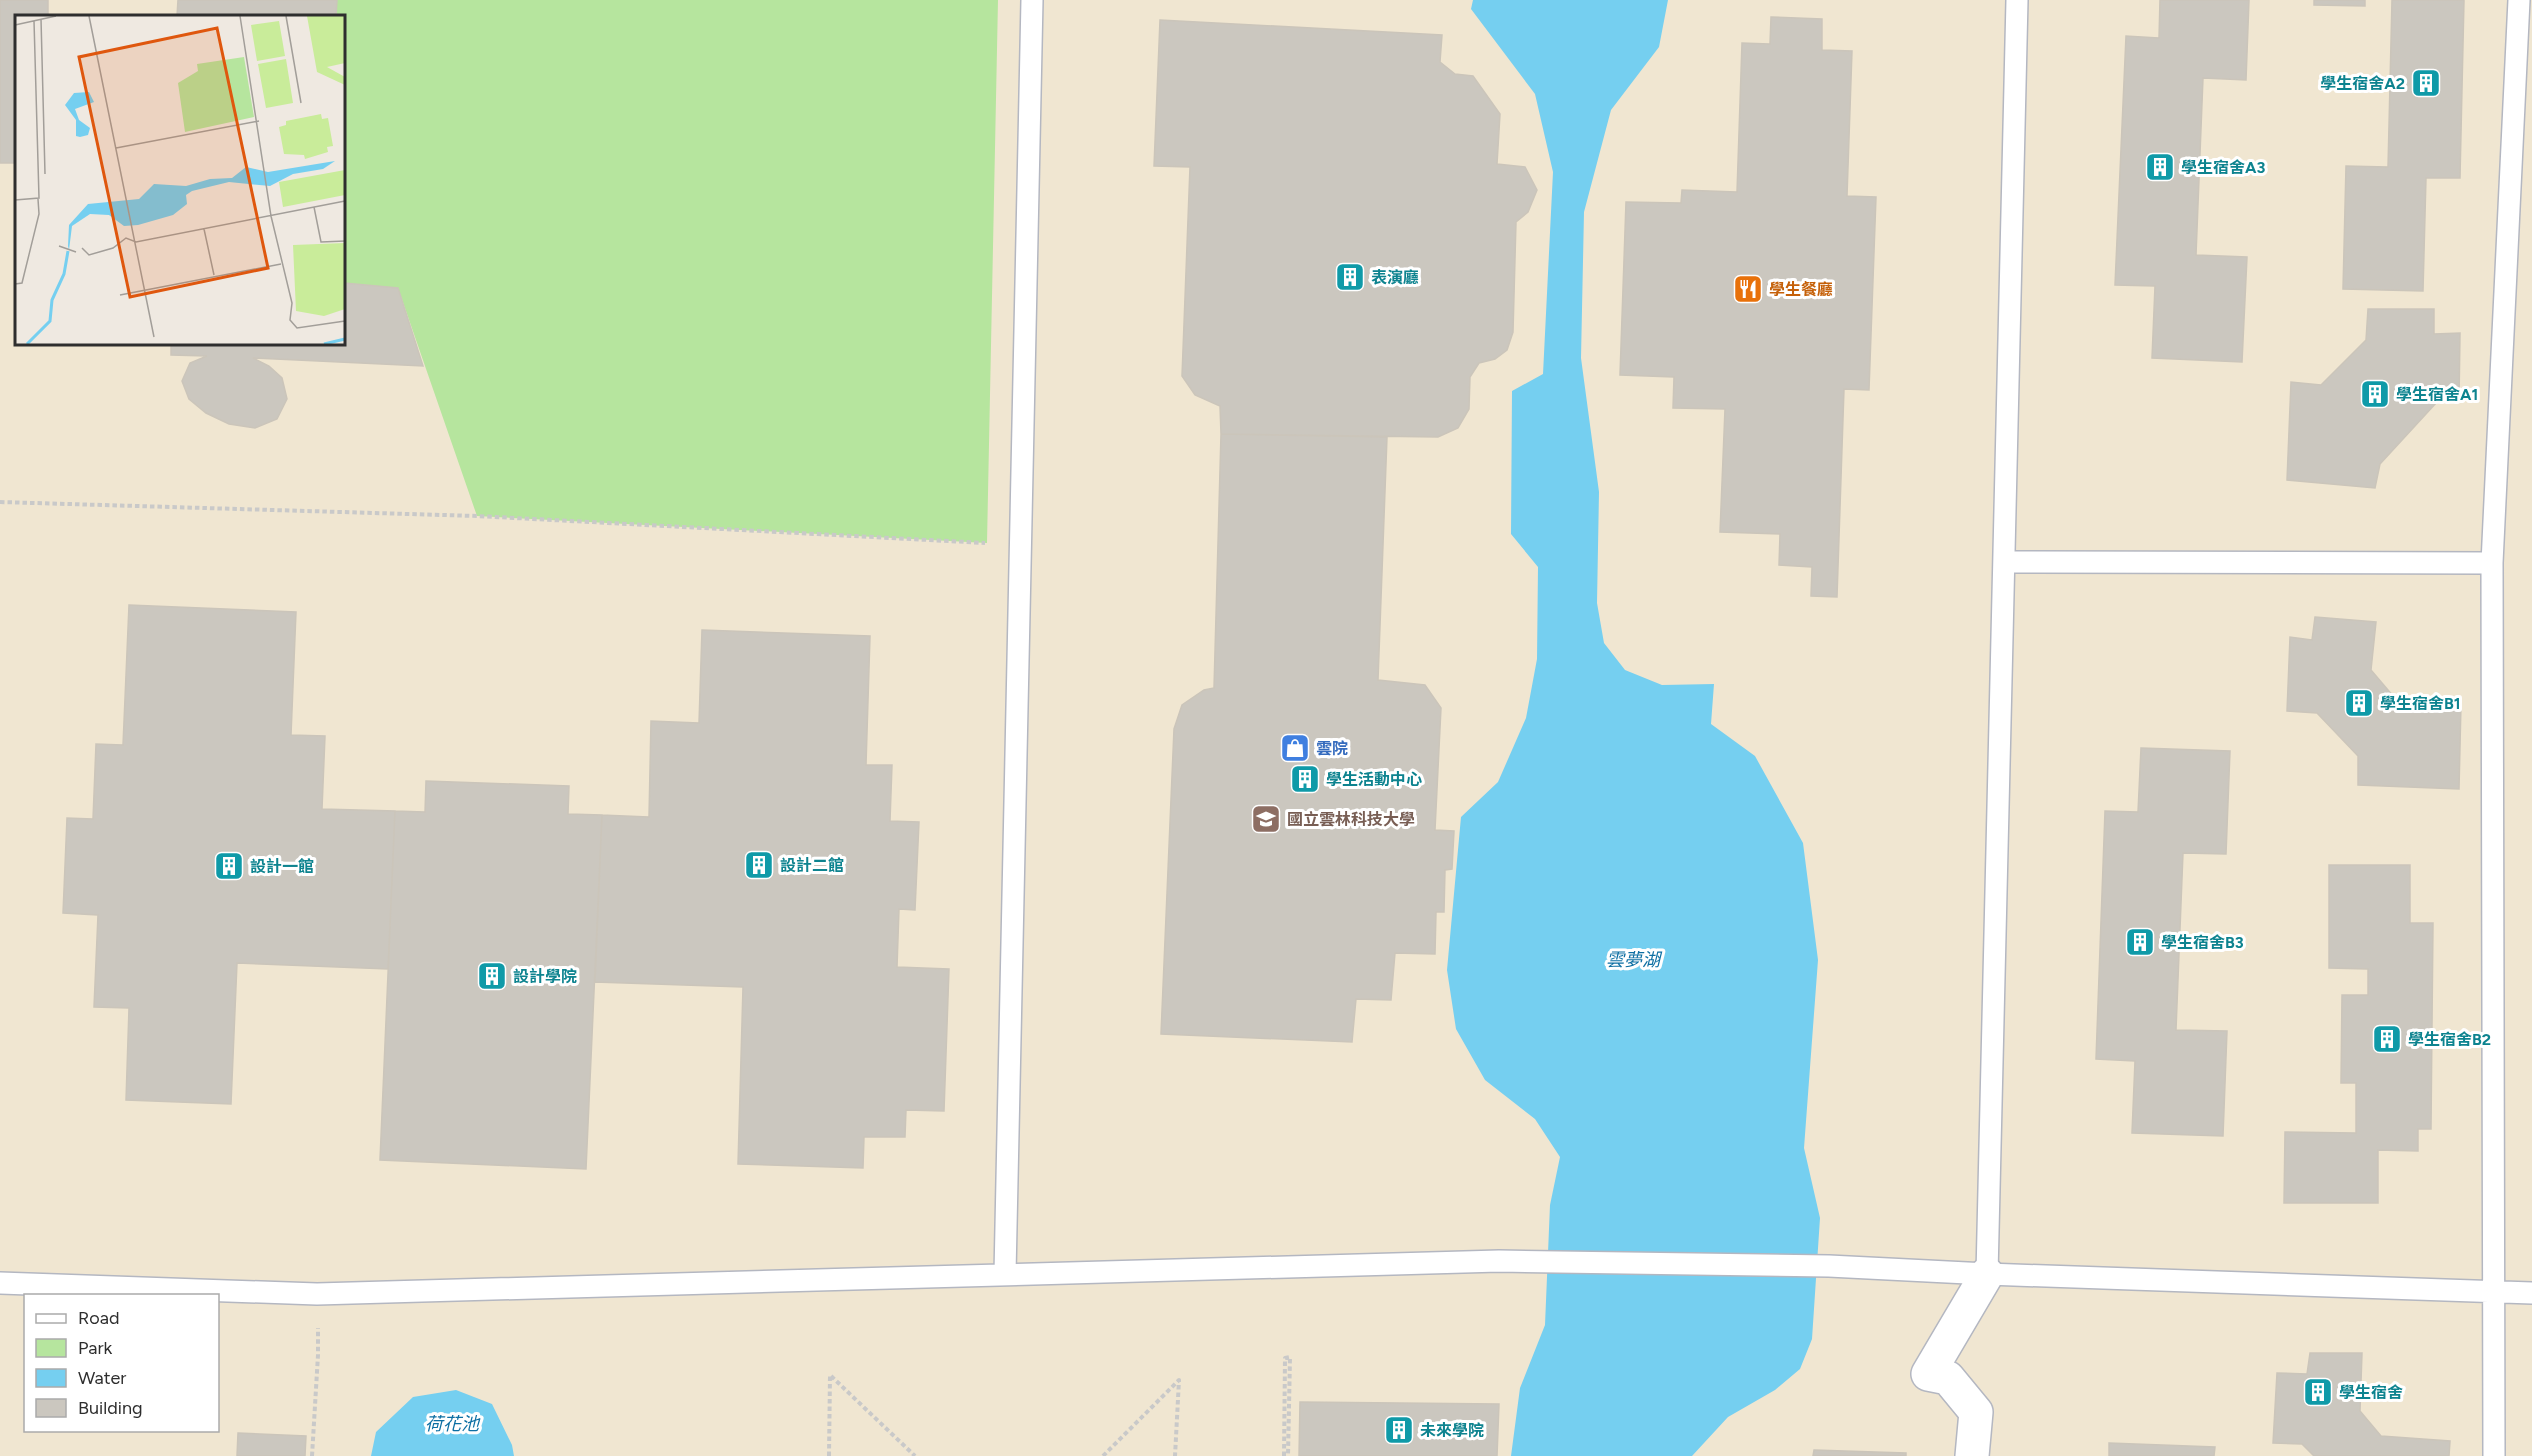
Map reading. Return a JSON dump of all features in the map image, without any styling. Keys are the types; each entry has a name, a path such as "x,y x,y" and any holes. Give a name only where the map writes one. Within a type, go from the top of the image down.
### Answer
{"street":[{"path":"1972,1456 1976,1412 1948,1378 1928,1374 1987,1274"}],"lane":[{"path":"1005,1275 1032,0"},
{"path":"1987,1274 2017,0"},
{"path":"2494,1456 2492,562 2519,0"},
{"path":"2004,562 2492,562"},
{"path":"0,1283 317,1294 1499,1261 1829,1266 1987,1274 2532,1293"}],"path":[{"path":"0,502 477,516 987,543"},
{"path":"312,1456 318,1355 317,1294"},
{"path":"1290,1357 1286,1456 1285,1358 1290,1357"},
{"path":"830,1456 830,1375 915,1456"},
{"path":"1103,1456 1179,1380 1175,1456"}],"shaded area":[{"name":"國立雲林科技大學","path":"0,0 2532,0 2532,1456 0,1456"}],"green space":[{"path":"337,0 998,0 987,543 477,516 398,288 345,283 345,15 336,15"}],"water":[{"name":"雲夢湖","path":"1473,0 1668,0 1659,47 1611,110 1584,212 1581,358 1599,492 1597,603 1604,643 1625,670 1662,685 1714,684 1711,724 1755,756 1803,843 1818,960 1804,1148 1820,1218 1812,1339 1800,1369 1775,1390 1728,1417 1692,1456 1511,1456 1520,1388 1545,1325 1550,1205 1560,1157 1535,1119 1485,1080 1456,1029 1447,970 1461,817 1498,782 1526,718 1537,659 1538,567 1511,534 1512,391 1543,374 1553,172 1535,94 1471,9"},
{"name":"荷花池","path":"456,1390 492,1404 512,1445 514,1456 371,1456 376,1432 413,1397"}],"building":[{"path":"0,0 48,0 48,15 15,15 15,163 0,163"},
{"path":"178,0 337,0 336,15 177,15"},
{"name":"學生宿舍A3","path":"2160,0 2249,0 2246,80 2203,78 2196,255 2247,257 2242,362 2152,358 2155,286 2115,285 2126,36 2159,38"},
{"path":"2314,0 2365,0 2365,6 2314,5"},
{"name":"學生宿舍A2","path":"2392,0 2464,0 2460,178 2426,178 2423,291 2343,289 2346,166 2388,167"},
{"name":"學生餐廳","path":"1771,17 1822,19 1822,50 1852,51 1847,196 1876,197 1869,390 1844,389 1837,597 1811,596 1812,567 1779,565 1780,534 1720,532 1725,409 1673,408 1674,377 1620,375 1626,202 1681,203 1682,190 1737,192 1742,43 1770,44"},
{"name":"表演廳","path":"1160,20 1442,35 1440,62 1455,74 1473,76 1500,114 1497,164 1525,167 1537,190 1528,212 1516,222 1513,332 1507,350 1495,359 1479,363 1470,377 1469,409 1458,428 1438,437 1221,434 1220,406 1195,395 1182,376 1190,167 1154,166"},
{"path":"345,283 398,288 423,366 253,358 269,366 282,378 287,399 277,419 255,428 229,424 206,413 189,399 182,381 190,363 207,356 171,355 171,345 345,345"},
{"name":"學生宿舍A1","path":"2368,309 2434,309 2434,334 2460,333 2459,402 2437,402 2380,464 2375,488 2287,480 2291,382 2321,385 2366,340"},
{"name":"學生活動中心","path":"1221,434 1387,437 1378,680 1425,685 1441,708 1435,830 1454,831 1452,869 1445,870 1444,912 1436,912 1435,954 1395,953 1391,1000 1356,999 1352,1042 1161,1034 1174,729 1182,705 1204,690 1214,688"},
{"name":"設計一館","path":"129,605 296,612 291,735 325,736 322,809 395,811 388,969 237,963 231,1104 126,1100 129,1008 94,1007 98,915 63,913 67,818 93,819 96,744 123,745"},
{"name":"學生宿舍B1","path":"2315,617 2376,622 2371,670 2399,703 2461,704 2459,789 2358,785 2358,756 2317,713 2287,711 2290,637 2312,640"},
{"name":"設計二館","path":"702,630 870,636 866,765 892,765 890,821 919,822 915,910 899,909 897,967 949,969 944,1111 906,1110 905,1137 864,1137 863,1168 738,1164 743,987 595,982 602,815 649,817 651,721 699,723"},
{"name":"學生宿舍B3","path":"2141,748 2230,751 2226,854 2183,853 2176,1030 2227,1031 2223,1136 2132,1133 2135,1061 2096,1059 2105,811 2138,812"},
{"name":"設計學院","path":"426,781 569,786 568,814 602,815 586,1169 380,1160 395,811 425,812"},
{"name":"學生宿舍B2","path":"2329,865 2410,865 2410,923 2433,923 2431,1129 2418,1129 2418,1151 2378,1150 2378,1203 2284,1203 2285,1132 2356,1133 2356,1083 2341,1083 2342,995 2368,995 2368,969 2329,968"},
{"name":"學生宿舍","path":"2310,1353 2362,1353 2360,1411 2381,1436 2450,1441 2449,1456 2314,1456 2302,1444 2273,1443 2277,1373 2307,1374"},
{"name":"未來學院","path":"1300,1402 1499,1404 1497,1456 1299,1456"},
{"path":"238,1433 306,1436 305,1456 237,1456"},
{"path":"2109,1443 2215,1447 2214,1456 2109,1456"},
{"path":"1814,1450 1906,1453 1906,1456 1813,1456"}],"place":[{"name":"學生宿舍A2","path":"2426,83"},
{"name":"學生宿舍A3","path":"2160,167"},
{"name":"表演廳","path":"1350,277"},
{"name":"學生餐廳","path":"1748,289"},
{"name":"學生宿舍A1","path":"2375,394"},
{"name":"學生宿舍B1","path":"2359,703"},
{"name":"雲院","path":"1295,748"},
{"name":"學生活動中心","path":"1305,779"},
{"name":"國立雲林科技大學","path":"1266,819"},
{"name":"設計二館","path":"759,865"},
{"name":"設計一館","path":"229,866"},
{"name":"學生宿舍B3","path":"2140,942"},
{"name":"設計學院","path":"492,976"},
{"name":"學生宿舍B2","path":"2387,1039"},
{"name":"學生宿舍","path":"2318,1392"},
{"name":"未來學院","path":"1399,1430"}]}
